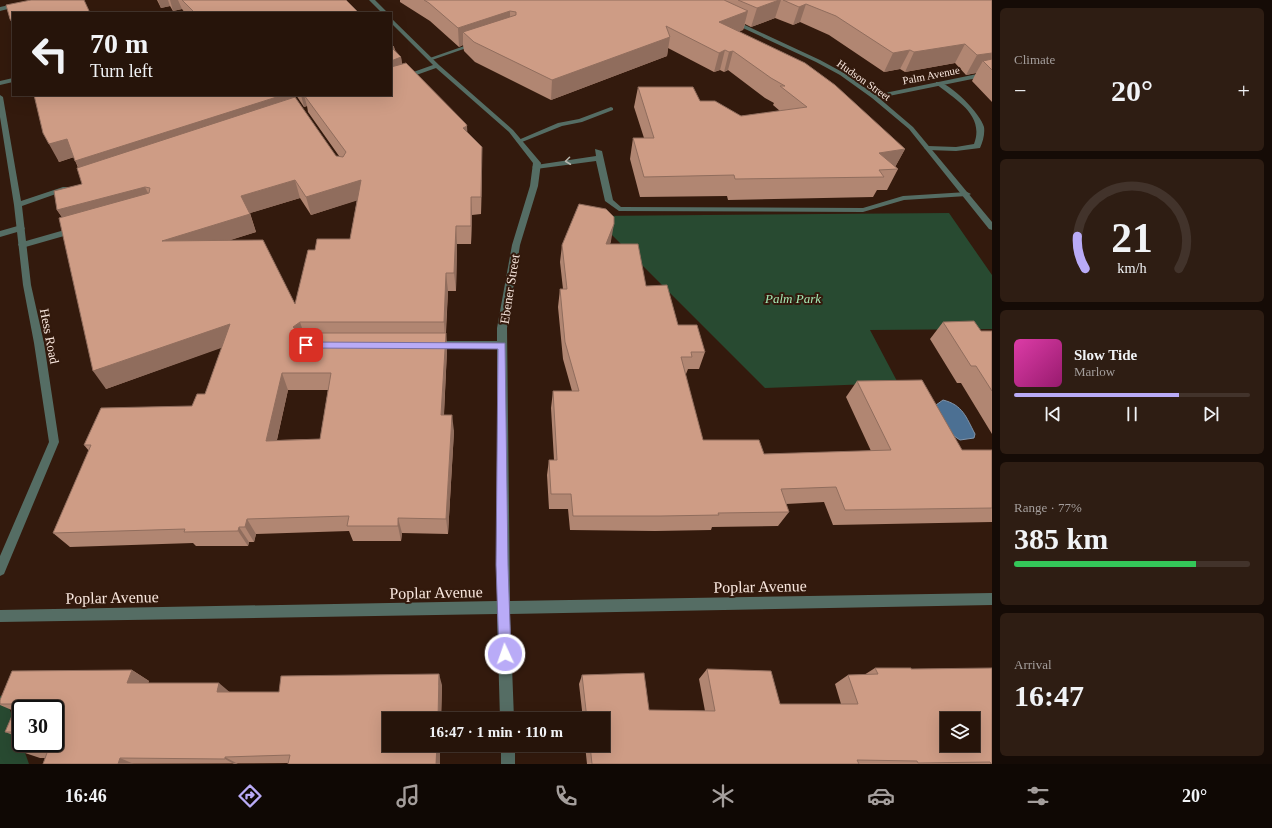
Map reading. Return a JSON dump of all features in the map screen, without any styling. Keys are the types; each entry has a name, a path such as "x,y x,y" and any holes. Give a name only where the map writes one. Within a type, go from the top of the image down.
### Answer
{"street":[{"path":"0,9 40,0"},
{"path":"372,0 383,12"},
{"name":"Hudson Street","path":"728,19 818,61 842,74 874,97 911,128 967,194 992,227"},
{"path":"392,21 437,66 511,131 536,163 536,167 599,154 609,202 619,209 863,210 902,198 967,194"},
{"path":"430,59 482,42"},
{"path":"392,82 437,66"},
{"name":"Palm Avenue","path":"874,97 992,73"},
{"path":"0,83 12,80"},
{"path":"928,148 956,149 977,146 981,132 975,116 966,104 938,83"},
{"name":"Hess Road","path":"0,97 18,205 27,284 39,343 54,442 0,570"},
{"path":"520,141 560,124 580,121 611,109"},
{"name":"Ebener Street","path":"507,712 503,608 502,328 516,245 534,186 536,167"},
{"path":"18,205 71,188"},
{"path":"0,234 20,228"},
{"path":"22,245 81,228"},
{"path":"424,345 502,345"},
{"name":"Poplar Avenue","path":"0,616 992,598"},
{"path":"508,752 508,764"}],"green space":[{"name":"Palm Park","path":"949,213 992,275 992,329 870,330 898,383 765,388 593,216"},
{"path":"0,696 5,696 12,716 12,752 25,752 29,764 0,764"}],"water":[{"path":"943,400 960,408 975,434 974,438 960,440 948,432 936,405"}],"building":[{"path":"31,0 84,0 90,12 12,12 12,22 6,5"},
{"path":"182,0 346,0 358,12 194,12"},
{"path":"424,0 724,0 748,11 719,22 805,63 835,85 905,149 879,153 898,169 879,170 884,177 735,179 734,175 644,177 633,138 654,138 638,87 693,87 700,101 715,101 741,116 807,107 780,86 785,86 733,51 729,52 725,50 719,53 666,26 670,37 552,80 474,42 463,32 516,15 516,12 510,11 458,28"},
{"path":"738,0 779,0 757,8"},
{"path":"783,0 992,0 992,53 977,55 965,44 914,52 910,50 893,53 836,16 806,4 799,7"},
{"path":"392,48 401,57 392,61"},
{"path":"992,59 992,70 983,61"},
{"path":"406,63 466,124 467,126 463,128 482,147 481,197 471,197 471,226 456,226 454,273 446,273 444,322 300,322 293,327 300,333 446,333 441,415 452,415 446,519 398,518 398,526 347,526 349,516 247,519 245,527 239,527 238,531 184,532 185,529 53,533 91,445 84,445 101,408 192,406 197,394 205,394 230,324 93,371 59,218 149,193 150,188 145,187 57,210 54,191 82,184 77,168 295,97 336,156 343,157 346,152 305,96 392,96 392,67","holes":["295,180 306,197 361,180 350,239 317,239 315,250 308,250 295,304 263,240 162,241 250,214 241,196","282,373 331,373 320,439 266,441"]},
{"path":"34,96 280,96 75,161 67,139 49,144 43,133"},
{"path":"579,204 606,209 614,217 614,224 606,244 638,244 646,286 667,285 678,325 697,325 705,352 691,352 692,357 681,357 703,440 759,440 764,454 891,450 857,381 922,380 962,450 992,450 992,508 845,510 836,487 781,489 789,512 718,513 719,515 573,516 571,494 551,494 549,460 557,460 553,391 579,391 565,342 560,289 567,289 562,245"},
{"path":"974,321 981,331 992,331 992,391 976,366 971,366 943,322"},
{"path":"875,668 992,668 992,764 990,762 918,763 917,761 857,760 859,764 592,764 591,752 610,752 610,712 586,712 582,675 644,673 649,710 715,711 707,669 771,671 780,704 858,704 848,675 878,674"},
{"path":"132,670 127,683 219,683 217,692 279,692 281,676 439,674 438,712 382,712 382,752 437,752 436,764 288,764 290,755 225,757 225,759 120,758 118,764 43,764 47,752 64,752 64,700 12,700 12,704 0,704 0,700 12,671"},
{"path":"12,716 12,732 5,732"}],"route":[{"path":"306,345 502,345 502,565 505,654"}]}
